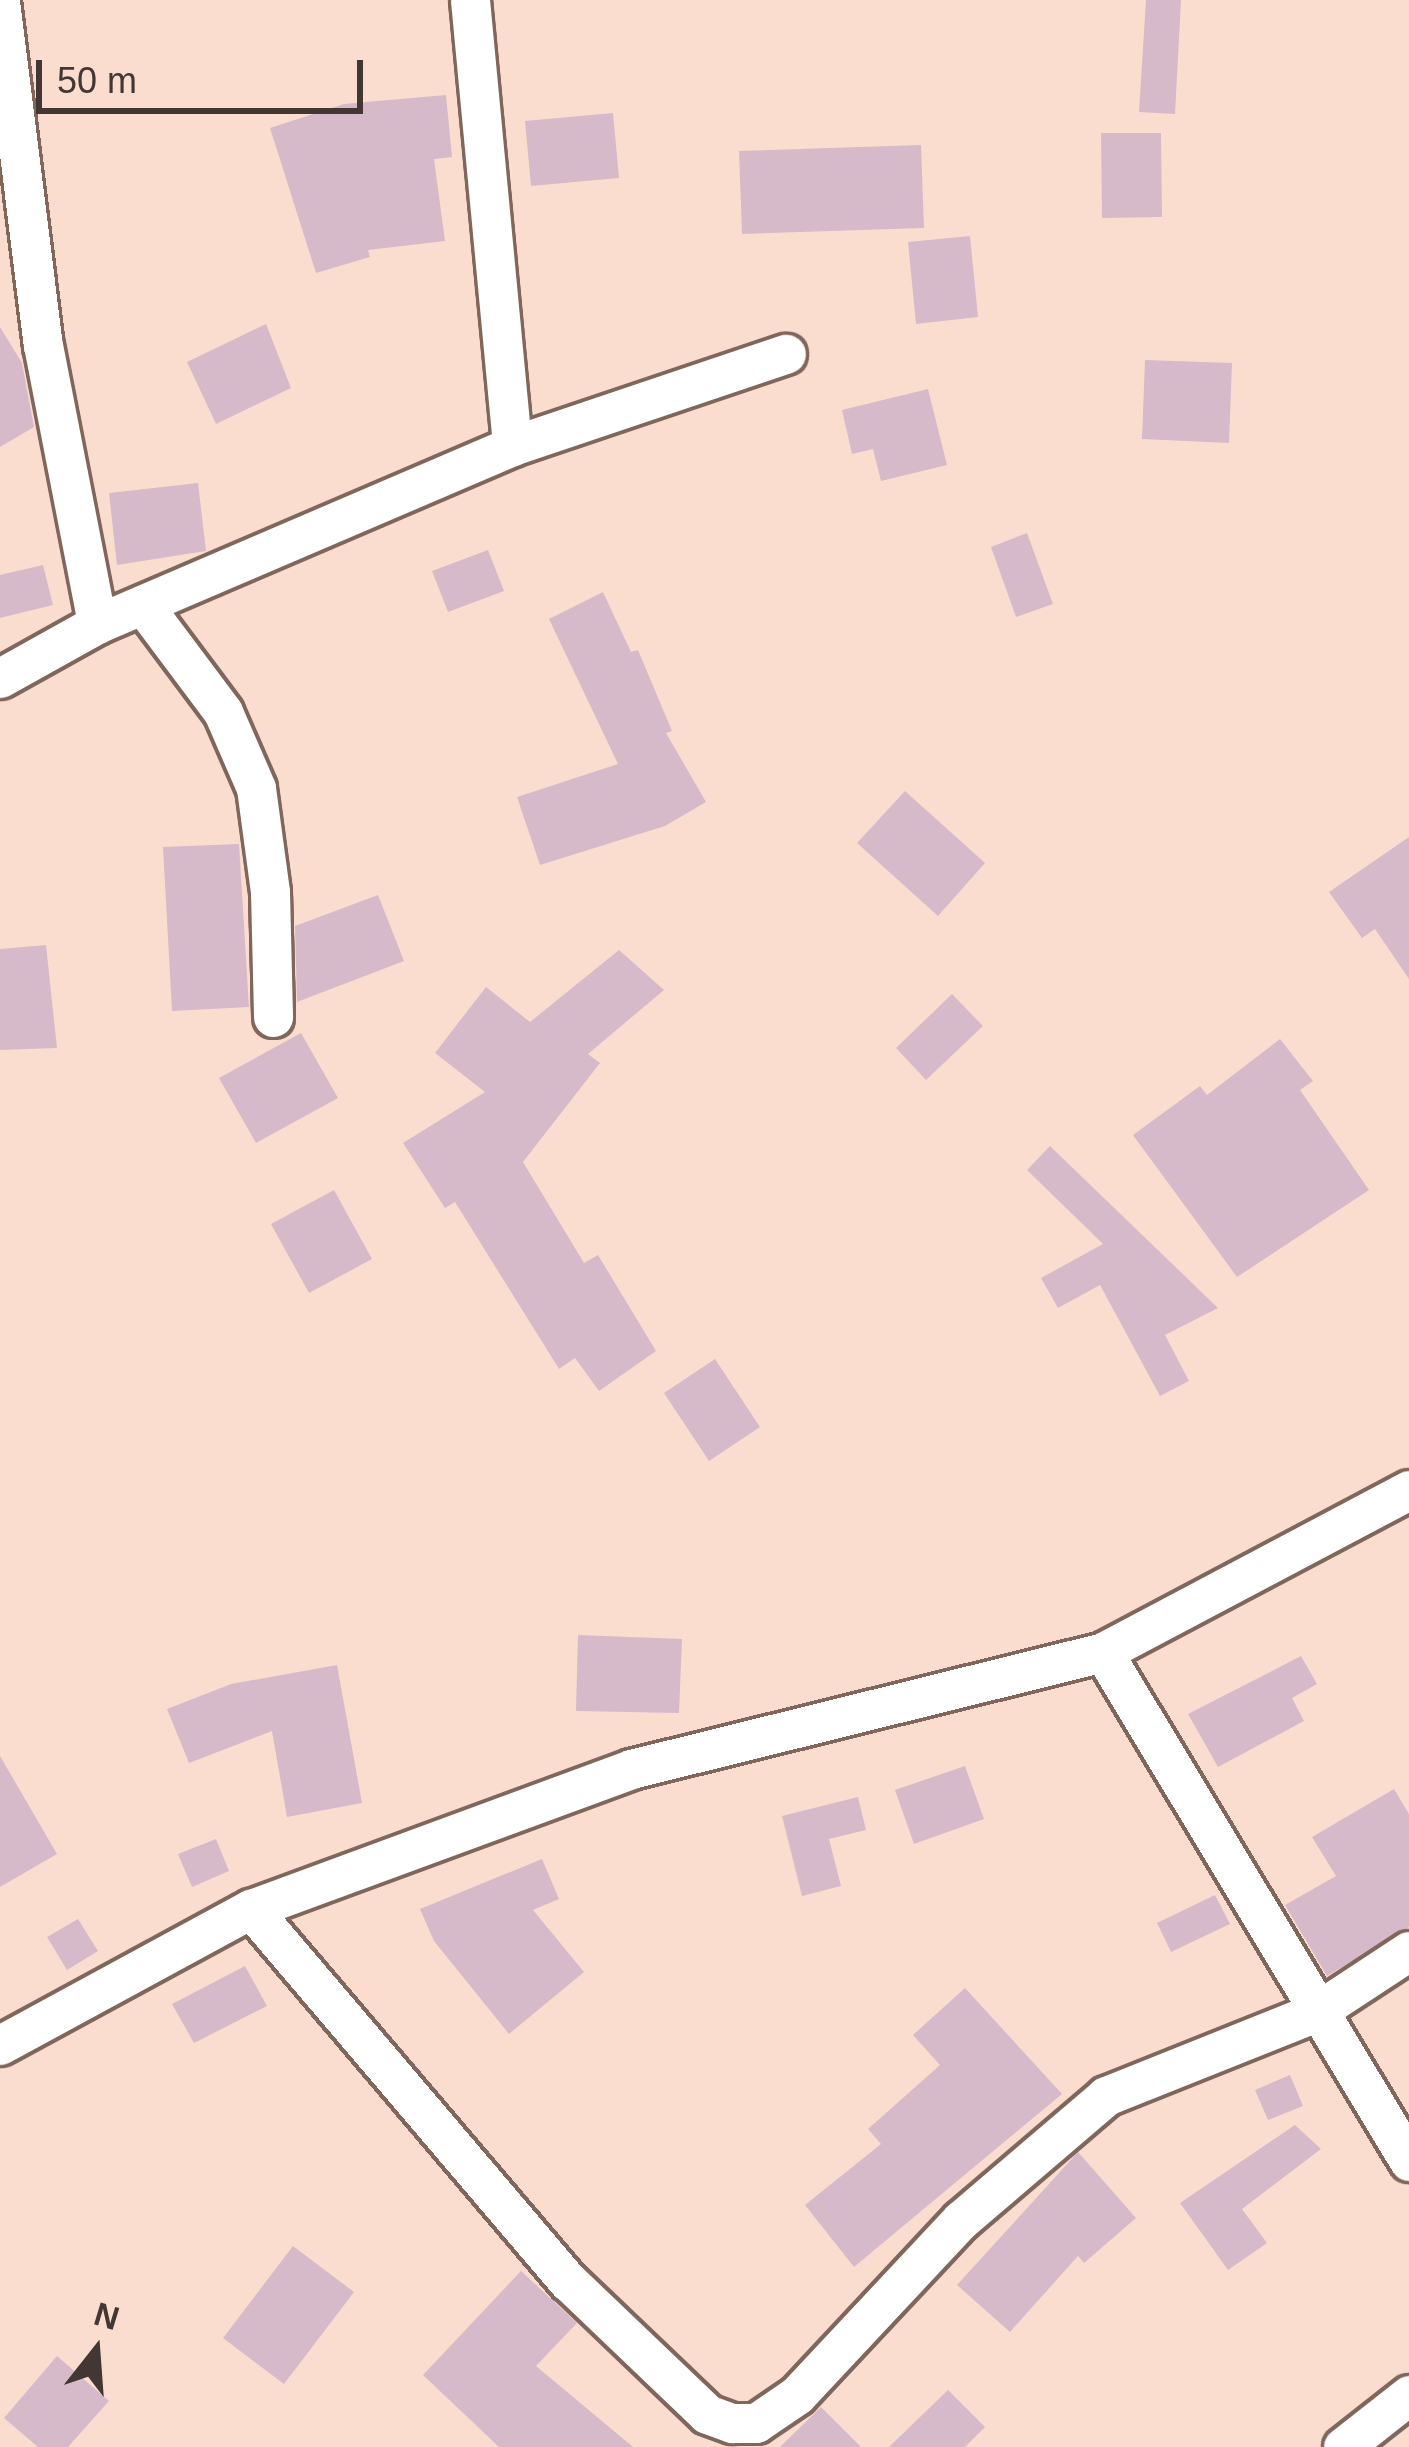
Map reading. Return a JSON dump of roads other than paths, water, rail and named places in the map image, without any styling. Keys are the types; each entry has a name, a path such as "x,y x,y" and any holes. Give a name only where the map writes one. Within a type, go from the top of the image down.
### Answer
{"street":[{"path":"470,0 512,446"},
{"path":"0,1 43,345 97,624"},
{"path":"0,678 97,624 512,446 786,354"},
{"path":"143,605 223,712 256,788 270,892 273,1016"},
{"path":"0,2045 251,1910 631,1769 1102,1652 1409,1490"},
{"path":"1102,1652 1409,2161"},
{"path":"251,1910 568,2281 707,2414 732,2423 756,2422 796,2395 961,2221 1106,2096 1316,2012 1409,1951"},
{"path":"1343,2447 1409,2396"}]}
